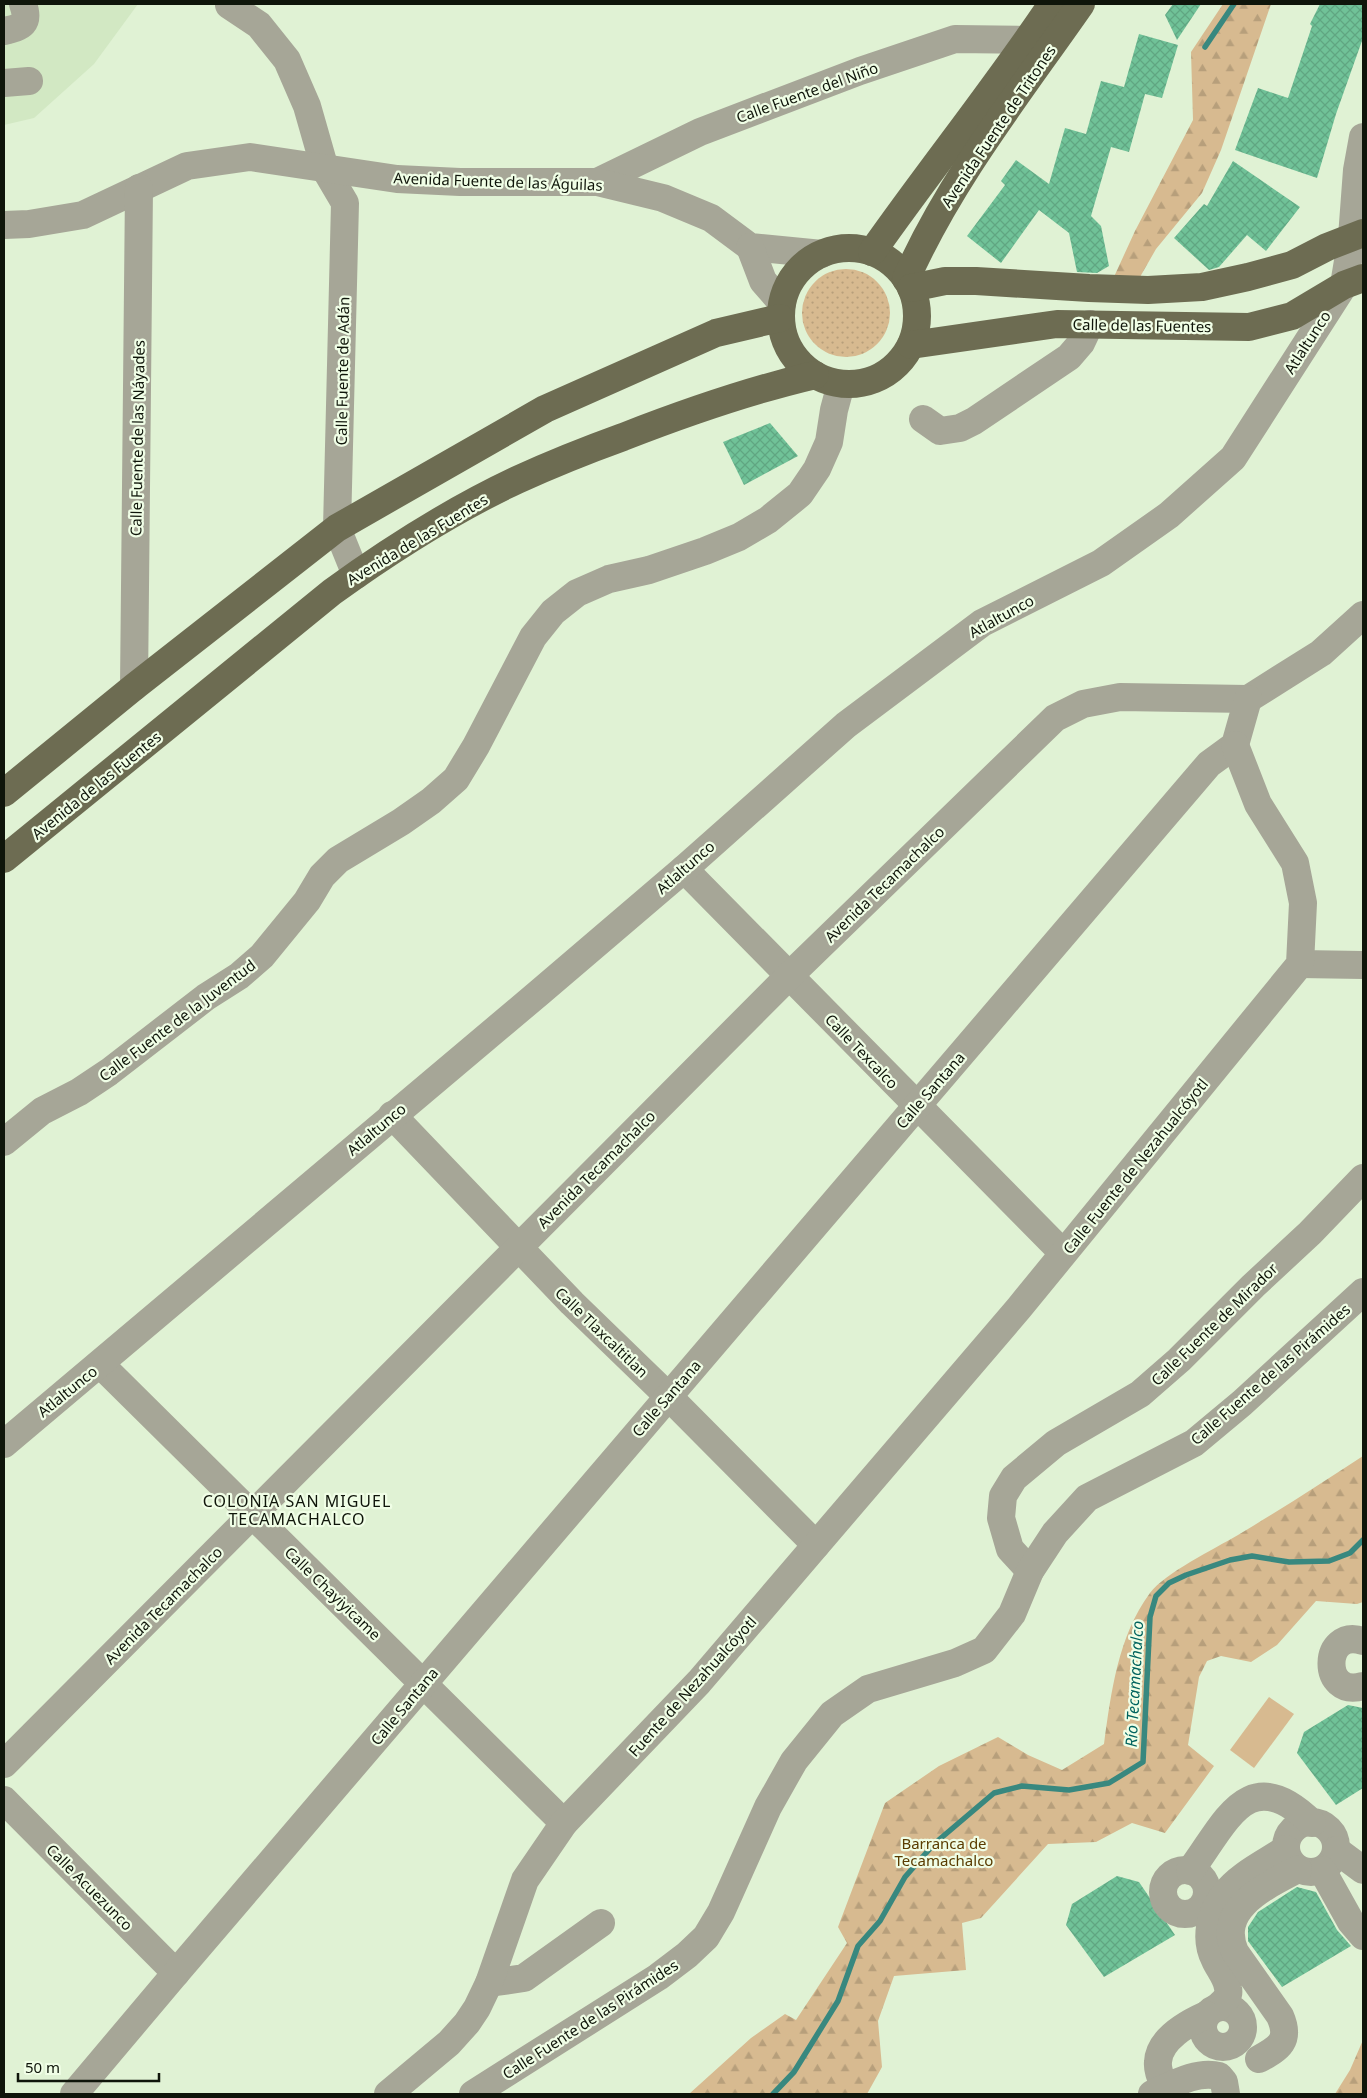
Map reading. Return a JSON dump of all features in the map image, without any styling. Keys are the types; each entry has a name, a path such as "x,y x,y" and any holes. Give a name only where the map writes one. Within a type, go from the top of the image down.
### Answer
{"main road":[{"name":"Avenida Fuente de Tritones","path":"872,252 1028,40 1052,4"},
{"name":"Avenida Fuente de Tritones","path":"909,284 922,245 954,187 1081,4"},
{"path":"909,284 968,281 1099,289 1148,290 1202,287 1292,265 1327,247 1360,241"},
{"path":"847,248 872,252 891,263 909,284 916,302 916,331 911,345 902,359 890,371 875,379 858,384 841,384 814,375 803,367 790,351 782,332 781,310 789,282 804,265 822,254 847,248"},
{"name":"Calle de las Fuentes","path":"911,345 1057,324 1249,327 1292,316 1354,282"},
{"path":"4,793 134,687 337,528 545,409 716,333 781,310"},
{"name":"Avenida de las Fuentes","path":"4,859 356,575 452,515 517,480 691,410 760,388 814,375"}],"street":[{"path":"4,31 21,26 25,20 26,13 23,4"},
{"name":"Calle Fuente de Adán","path":"229,5 259,25 287,60 307,106 325,169 346,203 337,528 356,575"},
{"name":"Calle Fuente del Niño","path":"596,182 700,132 860,71 955,39 1028,40"},
{"path":"1354,282 1360,241 1356,170 1363,137"},
{"name":"Avenida Fuente de las Águilas","path":"4,226 83,215 187,166 250,157 397,179 442,182 596,182 663,198 695,211 711,218 750,247"},
{"name":"Calle Fuente de las Náyades","path":"134,687 139,188"},
{"path":"781,310 763,281 750,247 822,254"},
{"name":"Atlaltunco","path":"4,1444 684,868 846,725 982,623 1101,563 1184,503 1233,458 1354,282"},
{"path":"923,419 940,431 960,428 974,421 1070,357 1081,343 1090,324"},
{"name":"Calle Fuente de la Juventud","path":"4,1142 42,1111 79,1092 109,1072 206,996 238,976 262,956 307,901 322,876 338,860 401,822 431,801 456,779 476,746 533,637 553,612 577,593 609,579 658,567 739,537 768,520 800,494 818,469 829,442 834,410 841,384"},
{"path":"1363,615 1321,653 1248,699 1235,745 1258,804 1294,863 1303,903 1300,964 1363,965"},
{"name":"Avenida Tecamachalco","path":"4,1764 789,976 1055,718 1083,704 1120,697 1248,699"},
{"name":"Calle Santana","path":"74,2094 668,1396 1210,764 1235,745"},
{"name":"Calle Texcalco","path":"684,868 916,1106 1063,1253"},
{"name":"Calle Fuente de Nezahualcóyotl","path":"816,1545 1063,1253 1300,964"},
{"name":"Calle Tlaxcaltitlan","path":"392,1116 572,1303 668,1396 816,1545"},
{"name":"Calle Fuente de Mirador","path":"1030,1571 1010,1548 1001,1518 1003,1496 1014,1478 1056,1443 1140,1394 1179,1360 1310,1233 1363,1178"},
{"name":"Calle Fuente de las Pirámides","path":"473,2094 658,1977 687,1955 706,1937 722,1912 768,1807 794,1761 832,1714 868,1689 955,1663 984,1650 1012,1614 1030,1571 1055,1533 1088,1498 1194,1443 1242,1403 1363,1292"},
{"name":"Calle Chayiyicame","path":"100,1364 564,1822"},
{"name":"Fuente de Nezahualcóyotl","path":"564,1822 699,1682 816,1545"},
{"path":"1363,1641 1352,1639 1338,1645 1334,1651 1330,1666 1343,1685 1350,1687 1363,1686"},
{"name":"Calle Acuezunco","path":"4,1800 176,1973"},
{"path":"1198,1877 1247,1817 1263,1813 1270,1814 1278,1818 1307,1849 1351,1922 1363,1936"},
{"path":"388,2094 449,2043 467,2023 489,1984 525,1880 564,1822"},
{"path":"1307,1849 1244,1902 1236,1912 1230,1932 1231,1942 1239,1959 1280,2016 1284,2027 1282,2044 1276,2050 1238,2070 1223,2085 1211,2074 1201,2075 1158,2091 1158,2062 1162,2046 1185,2027 1212,2011 1227,1999 1228,1986 1211,1950 1209,1935 1214,1910 1222,1897 1240,1878 1307,1849 1363,1870"},
{"path":"489,1984 524,1978 601,1923"},
{"path":"1212,2011 1226,2006 1234,2009 1244,2022 1244,2030 1258,2038 1259,2059"}],"shaded area":[{"path":"4,4 138,4 94,64 34,118 4,125"}],"green space":[{"path":"1223,4 1271,4 1221,150 1202,193 1156,249 1136,284 1113,279 1135,231 1193,120 1191,52"},
{"path":"846,269 863,273 877,282 886,296 890,313 886,330 877,344 863,353 846,357 829,353 815,344 806,330 802,313 806,296 815,282 829,273"},
{"name":"Barranca de Tecamachalco","path":"1363,1456 1363,1602 1357,1604 1316,1601 1277,1645 1251,1662 1221,1656 1207,1661 1199,1677 1188,1745 1214,1766 1165,1833 1132,1823 1096,1842 1048,1844 981,1918 962,1923 966,1970 894,1976 878,2021 882,2067 867,2094 689,2094 751,2038 785,2014 796,2020 847,1943 838,1927 885,1803 939,1766 998,1737 1028,1755 1062,1770 1104,1744 1113,1685 1123,1646 1139,1610 1157,1585 1178,1570 1269,1516"},
{"path":"1269,1697 1294,1714 1254,1768 1230,1750"},
{"path":"1363,2040 1363,2094 1335,2094 1350,2070"}],"building":[{"path":"1173,4 1201,4 1177,40 1165,15"},
{"path":"1320,4 1363,4 1363,38 1336,114 1317,178 1235,150 1258,88 1288,98 1312,26 1310,24"},
{"path":"1139,34 1178,45 1162,98 1145,94 1129,152 1111,147 1091,216 1101,226 1109,266 1097,273 1077,272 1069,233 1039,210 1001,263 967,236 1005,185 1001,181 1016,160 1049,184 1065,128 1086,134 1101,81 1124,87"},
{"path":"1233,161 1300,207 1266,251 1247,235 1219,267 1209,270 1174,238 1204,204 1207,206"},
{"path":"770,423 798,456 744,485 723,442"},
{"path":"1348,1705 1363,1708 1363,1788 1336,1805 1297,1753 1304,1732"},
{"path":"1117,1876 1139,1882 1175,1935 1104,1977 1066,1925 1072,1904"},
{"path":"1297,1887 1316,1892 1337,1930 1351,1946 1282,1987 1248,1941 1248,1927 1258,1912"}],"waterway":[{"path":"1205,47 1234,4"},
{"name":"Río Tecamachalco","path":"773,2094 794,2072 838,2001 858,1946 880,1921 905,1877 934,1844 994,1793 1022,1786 1069,1790 1109,1783 1143,1762 1150,1617 1156,1596 1169,1583 1230,1560 1252,1556 1289,1562 1329,1561 1350,1553 1363,1540"}],"district":[{"name":"COLONIA SAN MIGUEL TECAMACHALCO","path":"297,1510"}]}
